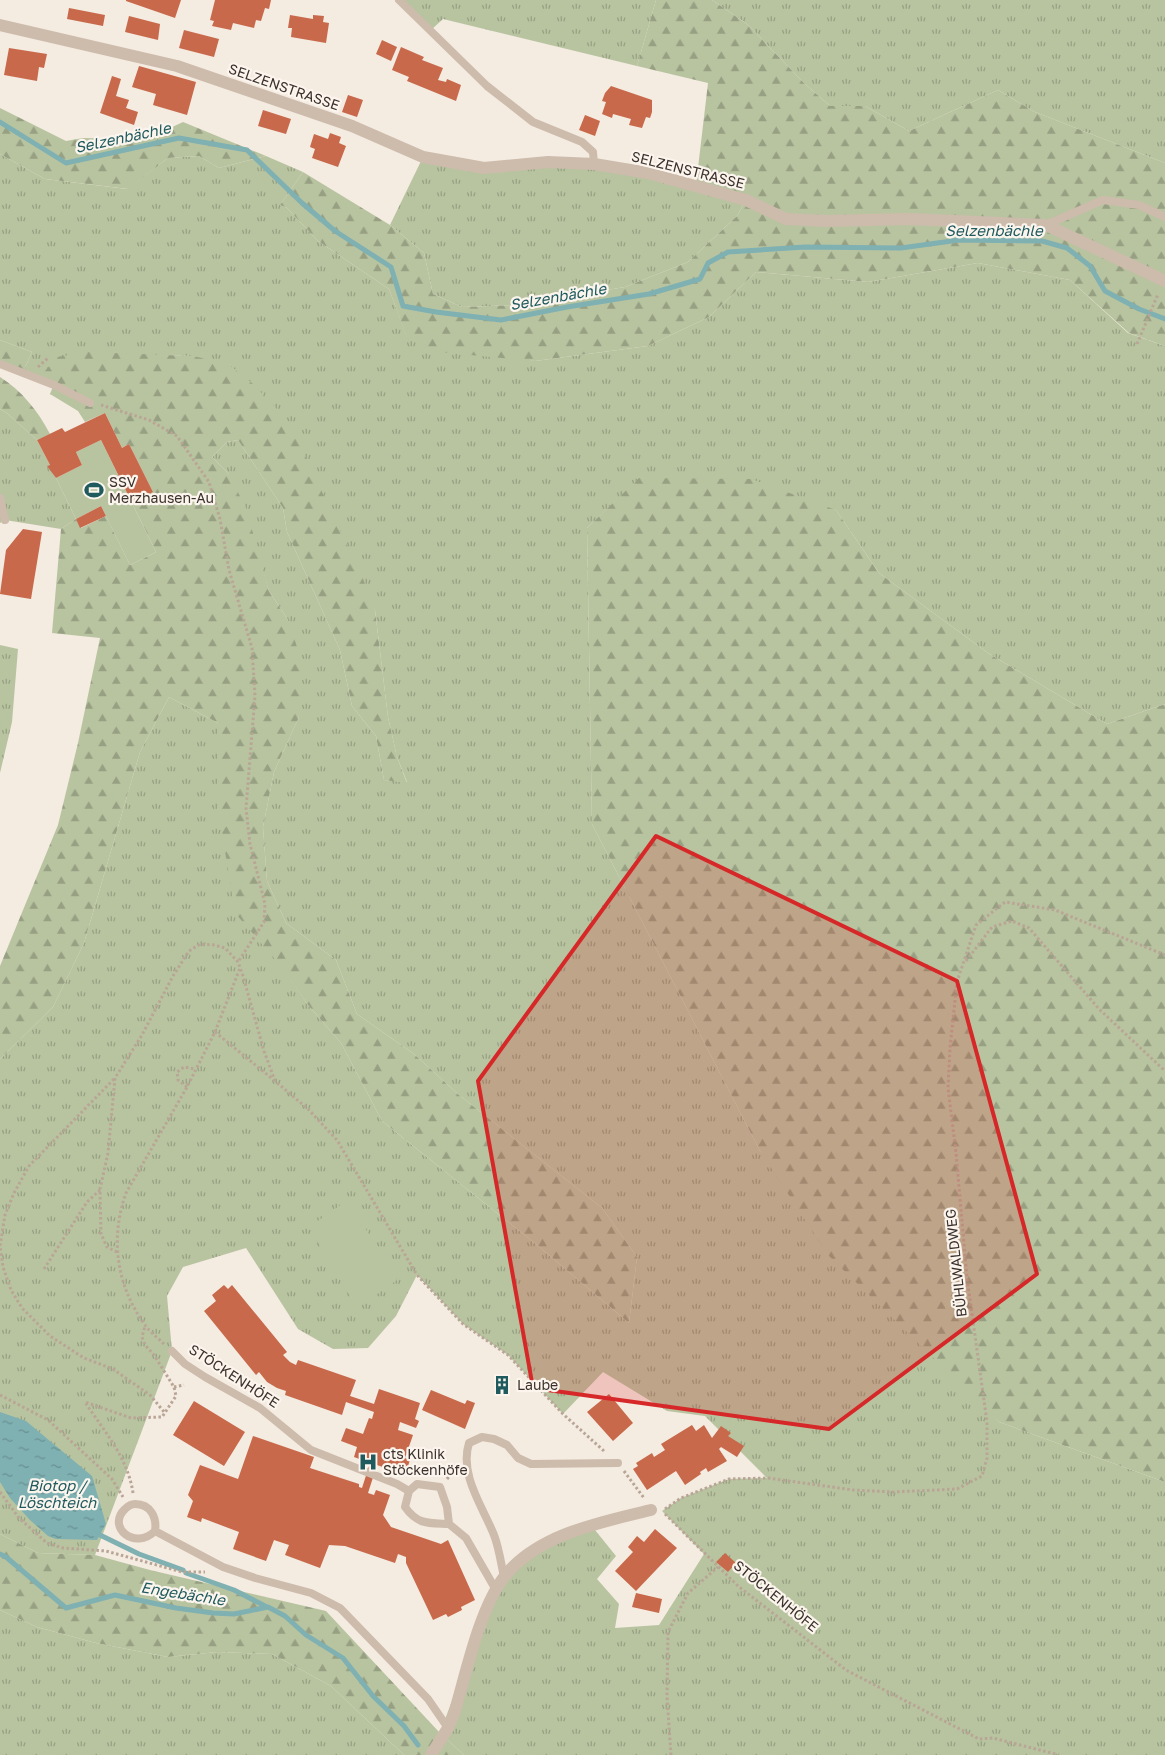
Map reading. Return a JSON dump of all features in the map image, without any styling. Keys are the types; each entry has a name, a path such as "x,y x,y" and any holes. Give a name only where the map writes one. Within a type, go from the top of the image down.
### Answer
{"street":[{"name":"SELZENSTRASSE","path":"0,25 177,66 352,126 423,156 484,168 548,162 594,164 648,173 746,200 786,219 826,221 909,219 1046,226 1165,281"},
{"path":"431,1755 448,1728 482,1620 504,1577 522,1559 551,1540 591,1525 653,1508"}],"lane":[{"path":"398,0 487,86 533,122 582,142 593,152 594,164"},
{"path":"1046,226 1103,200 1139,205 1165,217"},
{"path":"0,364 54,384 90,403"},
{"path":"0,498 5,520"},
{"name":"STÖCKENHÖFE","path":"172,1351 185,1364 205,1377 260,1408 311,1450 397,1484 409,1491"},
{"path":"504,1577 495,1536 468,1474 466,1456 469,1443 482,1437 494,1438 507,1445 518,1458 531,1464 618,1463"},
{"path":"449,1524 447,1507 440,1487 417,1484 409,1491 405,1507 412,1517 423,1522 449,1524 466,1538 496,1590"},
{"path":"132,1505 150,1510 155,1518 155,1531 149,1537 142,1539 126,1536 121,1529 119,1521 122,1513 132,1505"},
{"path":"155,1531 223,1567 311,1593 340,1608 428,1699 448,1728"}],"path":[{"path":"1137,344 1157,297"},
{"path":"90,403 149,420 177,436 209,482 220,519 229,570 252,648 255,696 246,808 250,844 265,904 264,922 238,962"},
{"name":"BÜHLWALDWEG","path":"653,1508 729,1479 768,1478 853,1490 893,1492 957,1489 982,1476 987,1458 987,1422 967,1278 948,1088 957,982 976,925 1005,902 1055,910 1165,955"},
{"path":"964,964 992,927 1012,921 1029,928 1099,1010 1165,1071"},
{"path":"165,1413 150,1395 113,1369 84,1358 50,1336 22,1308 11,1290 3,1267 0,1246 5,1215 14,1193 29,1166 115,1078 142,1035 188,951 200,944 225,948 238,962 275,1082"},
{"path":"172,1351 145,1326 126,1290 117,1252 117,1230 120,1211 126,1193 187,1087 215,1032 240,968"},
{"name":"STÖCKENHÖFE","path":"215,1032 308,1109 337,1140 417,1275 464,1324 508,1355 563,1414 618,1463 653,1508 738,1586 846,1670 979,1739 992,1738 1059,1755"},
{"path":"187,1087 178,1080 177,1072 184,1066 195,1069"},
{"path":"115,1078 108,1153 100,1189 101,1234 107,1247 117,1252"},
{"path":"44,1269 87,1202 100,1189"},
{"path":"132,1505 129,1475 116,1447 85,1402 132,1418 162,1417 176,1396 174,1387 154,1355 145,1345 142,1337 145,1326"},
{"path":"174,1387 184,1385"},
{"path":"0,1395 48,1420 112,1479 132,1505"},
{"path":"0,1492 19,1518 47,1543 63,1548 106,1551 182,1572 204,1573 223,1567"},
{"path":"671,1755 667,1697 668,1632 688,1592 718,1567"}],"highlighted area":[{"path":"656,836 957,981 1037,1274 829,1429 533,1388 478,1081"}],"green space":[{"path":"399,0 656,0 637,66 443,19 431,30"},
{"path":"656,0 712,0 747,24 804,83 830,106 865,106 909,131 998,90 1035,112 1165,163 1165,346 1129,333 1070,280 978,263 868,282 756,272 709,317 648,346 535,361 439,352 407,338 389,289 318,241 287,208 280,205 303,172 390,225 424,253 433,294 462,307 515,305 625,287 688,262 737,216 746,200 696,185 708,83 637,66"},
{"path":"712,0 1165,0 1165,163 1035,112 998,90 909,131 865,106 830,106 804,83 747,24"},
{"path":"0,108 66,141 83,138 147,139 183,122 266,156 219,168 199,156 168,158 128,189 45,179 0,154"},
{"path":"0,154 45,179 127,189 168,158 199,156 219,168 266,156 303,172 280,205 287,208 318,241 389,289 407,337 535,361 648,346 709,317 756,272 868,282 978,263 1070,280 1128,333 1165,346 1165,704 1107,724 988,653 879,573 836,510 640,478 587,528 592,824 760,1151 999,1422 1165,1482 1165,1755 464,1755 440,1733 482,1620 522,1559 591,1525 616,1556 597,1579 619,1604 615,1628 659,1625 704,1554 662,1511 681,1498 729,1479 767,1478 705,1416 667,1411 603,1372 563,1414 508,1355 463,1324 417,1275 396,1316 368,1348 333,1349 298,1329 246,1248 183,1267 167,1296 172,1351 95,1555 38,1553 0,1534 0,1059 53,1007 84,943 140,752 169,697 218,723 218,808 281,965 308,1005 341,1043 382,1121 537,1245 629,1323 637,1257 602,1208 459,1095 414,1054 357,1014 336,960 286,923 267,881 263,827 274,772 299,717 288,620 269,591 228,473 212,457 227,442 238,440 283,508 287,532 340,650 352,706 376,736 384,780 407,782 397,757 388,717 375,610 192,356 148,355 39,378 23,372 32,352 0,340"},
{"path":"423,157 484,168 594,164 746,200 737,216 688,262 625,287 515,305 462,307 433,294 424,253 390,225"},
{"path":"0,340 32,352 23,372 0,364"},
{"path":"88,352 192,356 227,363 252,383 289,422 363,579 375,610 388,717 397,757 407,783 384,780 376,736 352,706 340,650 287,532 283,508 238,440 227,442 212,457 228,473 246,508 269,591 288,620 303,665 299,717 274,772 263,827 267,881 286,923 336,960 357,1014 414,1054 459,1095 602,1208 637,1257 629,1323 537,1245 382,1121 341,1043 308,1005 280,965 235,913 218,808 218,723 169,697 140,752 84,943 53,1007 0,1059 0,966 58,825 78,743 100,638 52,633 61,529 76,519 81,528 106,516 130,565 156,552 132,503 153,492 129,444 122,448 105,413 85,422 78,411 50,394 54,384 39,378 57,357"},
{"path":"0,377 29,402 50,434 37,440 0,409"},
{"path":"0,409 37,440 50,465 48,466 76,519 61,529 5,520 0,523"},
{"name":"SSV Merzhausen-Au","path":"101,440 156,552 130,565 101,506 76,519 56,478 82,465 76,452"},
{"path":"639,478 751,479 836,510 879,573 988,653 1107,724 1165,704 1165,1482 999,1422 828,1255 760,1151 592,824 587,528"},
{"path":"0,645 18,649 12,722 0,773"},
{"path":"348,1200 397,1280 357,1308 309,1227"},
{"path":"0,1534 38,1553 95,1555 150,1570 326,1611 440,1733 464,1755 404,1755 331,1686 272,1654 217,1652 168,1657 96,1643 37,1627 0,1610"},
{"path":"0,1610 37,1627 96,1643 168,1657 217,1652 272,1654 331,1686 404,1755 0,1755"}],"water":[{"name":"Biotop / Löschteich","path":"0,1412 26,1421 92,1476 106,1524 97,1540 56,1539 48,1536 10,1498 0,1482"}],"building":[{"path":"126,0 181,0 175,18"},
{"path":"215,0 271,0 269,9 265,8 261,21 256,20 254,28 233,23 231,30 212,26 214,21 210,20"},
{"path":"69,8 105,15 103,26 67,19"},
{"path":"290,15 313,19 313,15 324,16 323,22 329,23 326,43 291,37 292,28 288,28"},
{"path":"129,16 160,24 158,40 125,32"},
{"path":"184,30 219,39 214,57 179,48"},
{"path":"382,40 397,47 391,61 376,54"},
{"path":"401,47 424,57 422,60 443,68 438,80 446,82 447,79 461,85 456,101 407,81 409,77 392,70"},
{"path":"9,48 47,54 44,68 39,67 37,81 4,75"},
{"path":"139,66 196,82 187,115 153,105 156,94 132,87"},
{"path":"112,76 121,79 116,96 129,100 126,108 138,112 134,125 100,113"},
{"path":"611,86 652,100 650,118 646,117 642,128 629,125 631,119 613,114 612,118 602,114 606,102 602,101 605,93"},
{"path":"348,95 363,100 357,117 342,112"},
{"path":"263,110 291,119 286,134 258,126"},
{"path":"585,115 600,121 595,136 579,130"},
{"path":"330,133 341,137 339,143 346,146 338,167 312,158 315,149 310,147 314,134 328,139"},
{"path":"105,413 122,448 129,444 153,492 132,503 101,440 76,452 82,465 56,478 47,466 50,465 37,440 62,428 65,432"},
{"path":"101,506 106,516 80,528 76,519"},
{"path":"23,529 42,532 31,599 0,594 6,550"},
{"path":"224,1285 228,1289 232,1285 287,1352 283,1355 290,1362 296,1365 298,1360 356,1380 350,1396 374,1404 379,1389 420,1403 415,1419 419,1421 416,1428 400,1422 398,1430 413,1435 405,1458 410,1460 405,1475 377,1465 368,1493 374,1495 376,1490 390,1495 383,1515 391,1527 441,1544 448,1540 475,1600 461,1607 462,1610 448,1617 446,1614 433,1620 406,1563 406,1557 398,1554 395,1563 345,1546 329,1545 320,1568 285,1555 289,1545 274,1540 266,1561 233,1549 239,1532 202,1518 201,1522 187,1517 193,1501 188,1495 200,1465 238,1479 253,1436 314,1457 310,1468 359,1484 359,1487 362,1488 370,1463 354,1457 357,1447 341,1441 346,1428 363,1434 369,1418 372,1419 374,1412 346,1402 342,1415 285,1395 286,1391 267,1382 259,1372 256,1375 204,1311 216,1301 212,1295"},
{"name":"Laube","path":"503,1375 510,1379 501,1396 494,1392"},
{"path":"431,1390 465,1404 467,1400 475,1403 465,1429 422,1410"},
{"path":"609,1394 633,1423 613,1441 587,1412"},
{"path":"194,1401 245,1432 224,1466 173,1435"},
{"path":"692,1425 696,1431 704,1425 712,1438 721,1426 731,1433 728,1436 744,1446 737,1457 721,1447 719,1449 727,1461 708,1472 706,1468 700,1472 701,1474 685,1485 676,1471 647,1490 633,1469 638,1466 636,1463 652,1453 654,1457 665,1450 661,1444"},
{"path":"655,1529 677,1548 636,1591 615,1571 633,1552 628,1547 637,1536 644,1542"},
{"path":"725,1553 736,1563 728,1572 716,1562"},
{"path":"636,1593 662,1599 659,1613 632,1607"}],"waterway":[{"name":"Selzenbächle","path":"0,122 66,163 179,138 247,150 302,203 335,231 391,267 403,306 436,312 501,320 649,294 700,279 708,263 728,252 805,247 901,248 959,240 1042,241 1067,248 1090,266 1105,291 1139,309 1165,319"},
{"path":"100,1535 139,1554 183,1570"},
{"name":"Engebächle","path":"0,1554 66,1608 115,1595 176,1608 213,1613 234,1614 268,1607 285,1616 306,1635 343,1658 373,1696 404,1726 418,1745"},
{"path":"186,1573 234,1590 267,1607"}],"place":[{"name":"SSV Merzhausen-Au","path":"94,490"},
{"name":"Laube","path":"502,1385"},
{"name":"cts Klinik Stöckenhöfe","path":"368,1462"}]}
